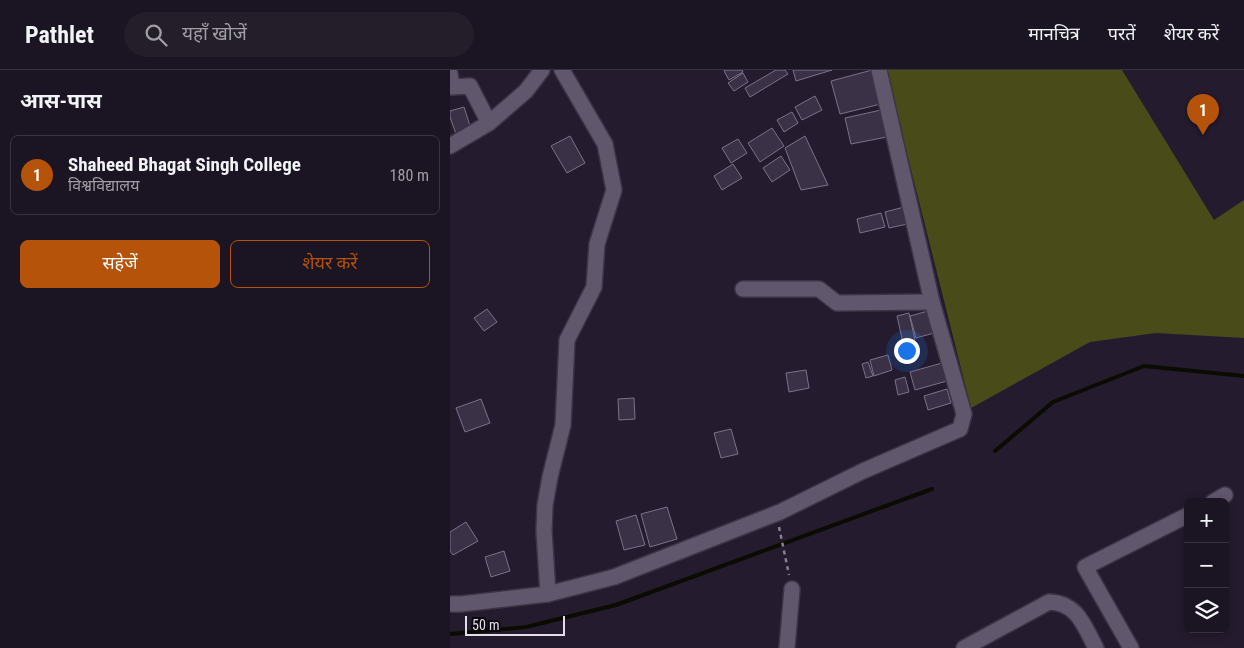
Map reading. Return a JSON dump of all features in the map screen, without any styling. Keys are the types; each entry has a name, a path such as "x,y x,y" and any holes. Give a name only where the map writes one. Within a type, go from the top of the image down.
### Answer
{"street":[{"path":"450,146 489,123 526,91 542,70"},
{"path":"548,594 544,531 545,505 563,425 567,340 594,287 597,244 614,190 605,144 562,70"},
{"path":"450,604 548,594 614,577 776,514 863,471 953,434 960,429 964,414 932,302 879,70"},
{"path":"450,74 452,86 470,86 489,123"},
{"path":"743,289 819,289 837,303 932,302"},
{"path":"1131,648 1084,567 1184,516"},
{"path":"787,648 792,589"},
{"path":"964,648 1049,602 1058,602 1069,606 1077,614 1096,648"}],"path":[{"path":"776,514 792,589"}],"green space":[{"path":"886,70 1122,70 1214,220 1244,200 1244,338 1156,333 1090,342 971,408"}],"building":[{"path":"725,70 742,70 743,72 729,80"},
{"path":"776,70 785,70 788,74 750,97 745,88"},
{"path":"793,70 832,70 796,81"},
{"path":"872,70 881,104 840,114 831,81"},
{"path":"743,73 748,82 734,91 728,83"},
{"path":"815,96 822,110 802,120 795,107"},
{"path":"464,107 471,129 456,134 450,117 450,111"},
{"path":"881,110 887,137 851,144 845,118"},
{"path":"792,112 798,123 784,132 777,120"},
{"path":"772,128 784,146 760,162 748,143"},
{"path":"570,136 585,163 567,173 551,146"},
{"path":"805,136 828,185 801,190 785,148"},
{"path":"738,139 747,153 731,163 722,148"},
{"path":"781,156 790,170 772,182 763,168"},
{"path":"733,164 742,178 722,190 714,176"},
{"path":"908,206 912,223 889,228 885,212"},
{"path":"881,213 885,227 860,233 857,219"},
{"path":"487,309 497,322 484,331 474,318"},
{"path":"928,311 934,333 916,338 910,316"},
{"path":"909,313 915,340 903,343 897,316"},
{"path":"888,355 892,370 874,376 870,360"},
{"path":"868,362 873,376 866,378 862,364"},
{"path":"942,363 947,381 915,390 910,372"},
{"path":"806,370 809,388 789,392 786,373"},
{"path":"905,377 909,392 898,395 895,380"},
{"path":"947,389 951,403 928,410 924,396"},
{"path":"634,398 635,419 619,420 618,399"},
{"path":"481,399 490,423 465,432 456,408"},
{"path":"731,429 738,454 721,458 714,433"},
{"path":"667,507 677,539 650,547 641,514"},
{"path":"636,515 645,545 624,550 616,521"},
{"path":"466,522 478,541 453,555 450,551 450,532"},
{"path":"504,551 510,571 491,577 485,557"}],"waterway":[{"path":"995,451 1053,402 1144,366 1244,376"},
{"path":"450,634 526,627 616,605 932,489"}],"place":[{"name":"Shaheed Bhagat Singh College","path":"1203,135"}]}
